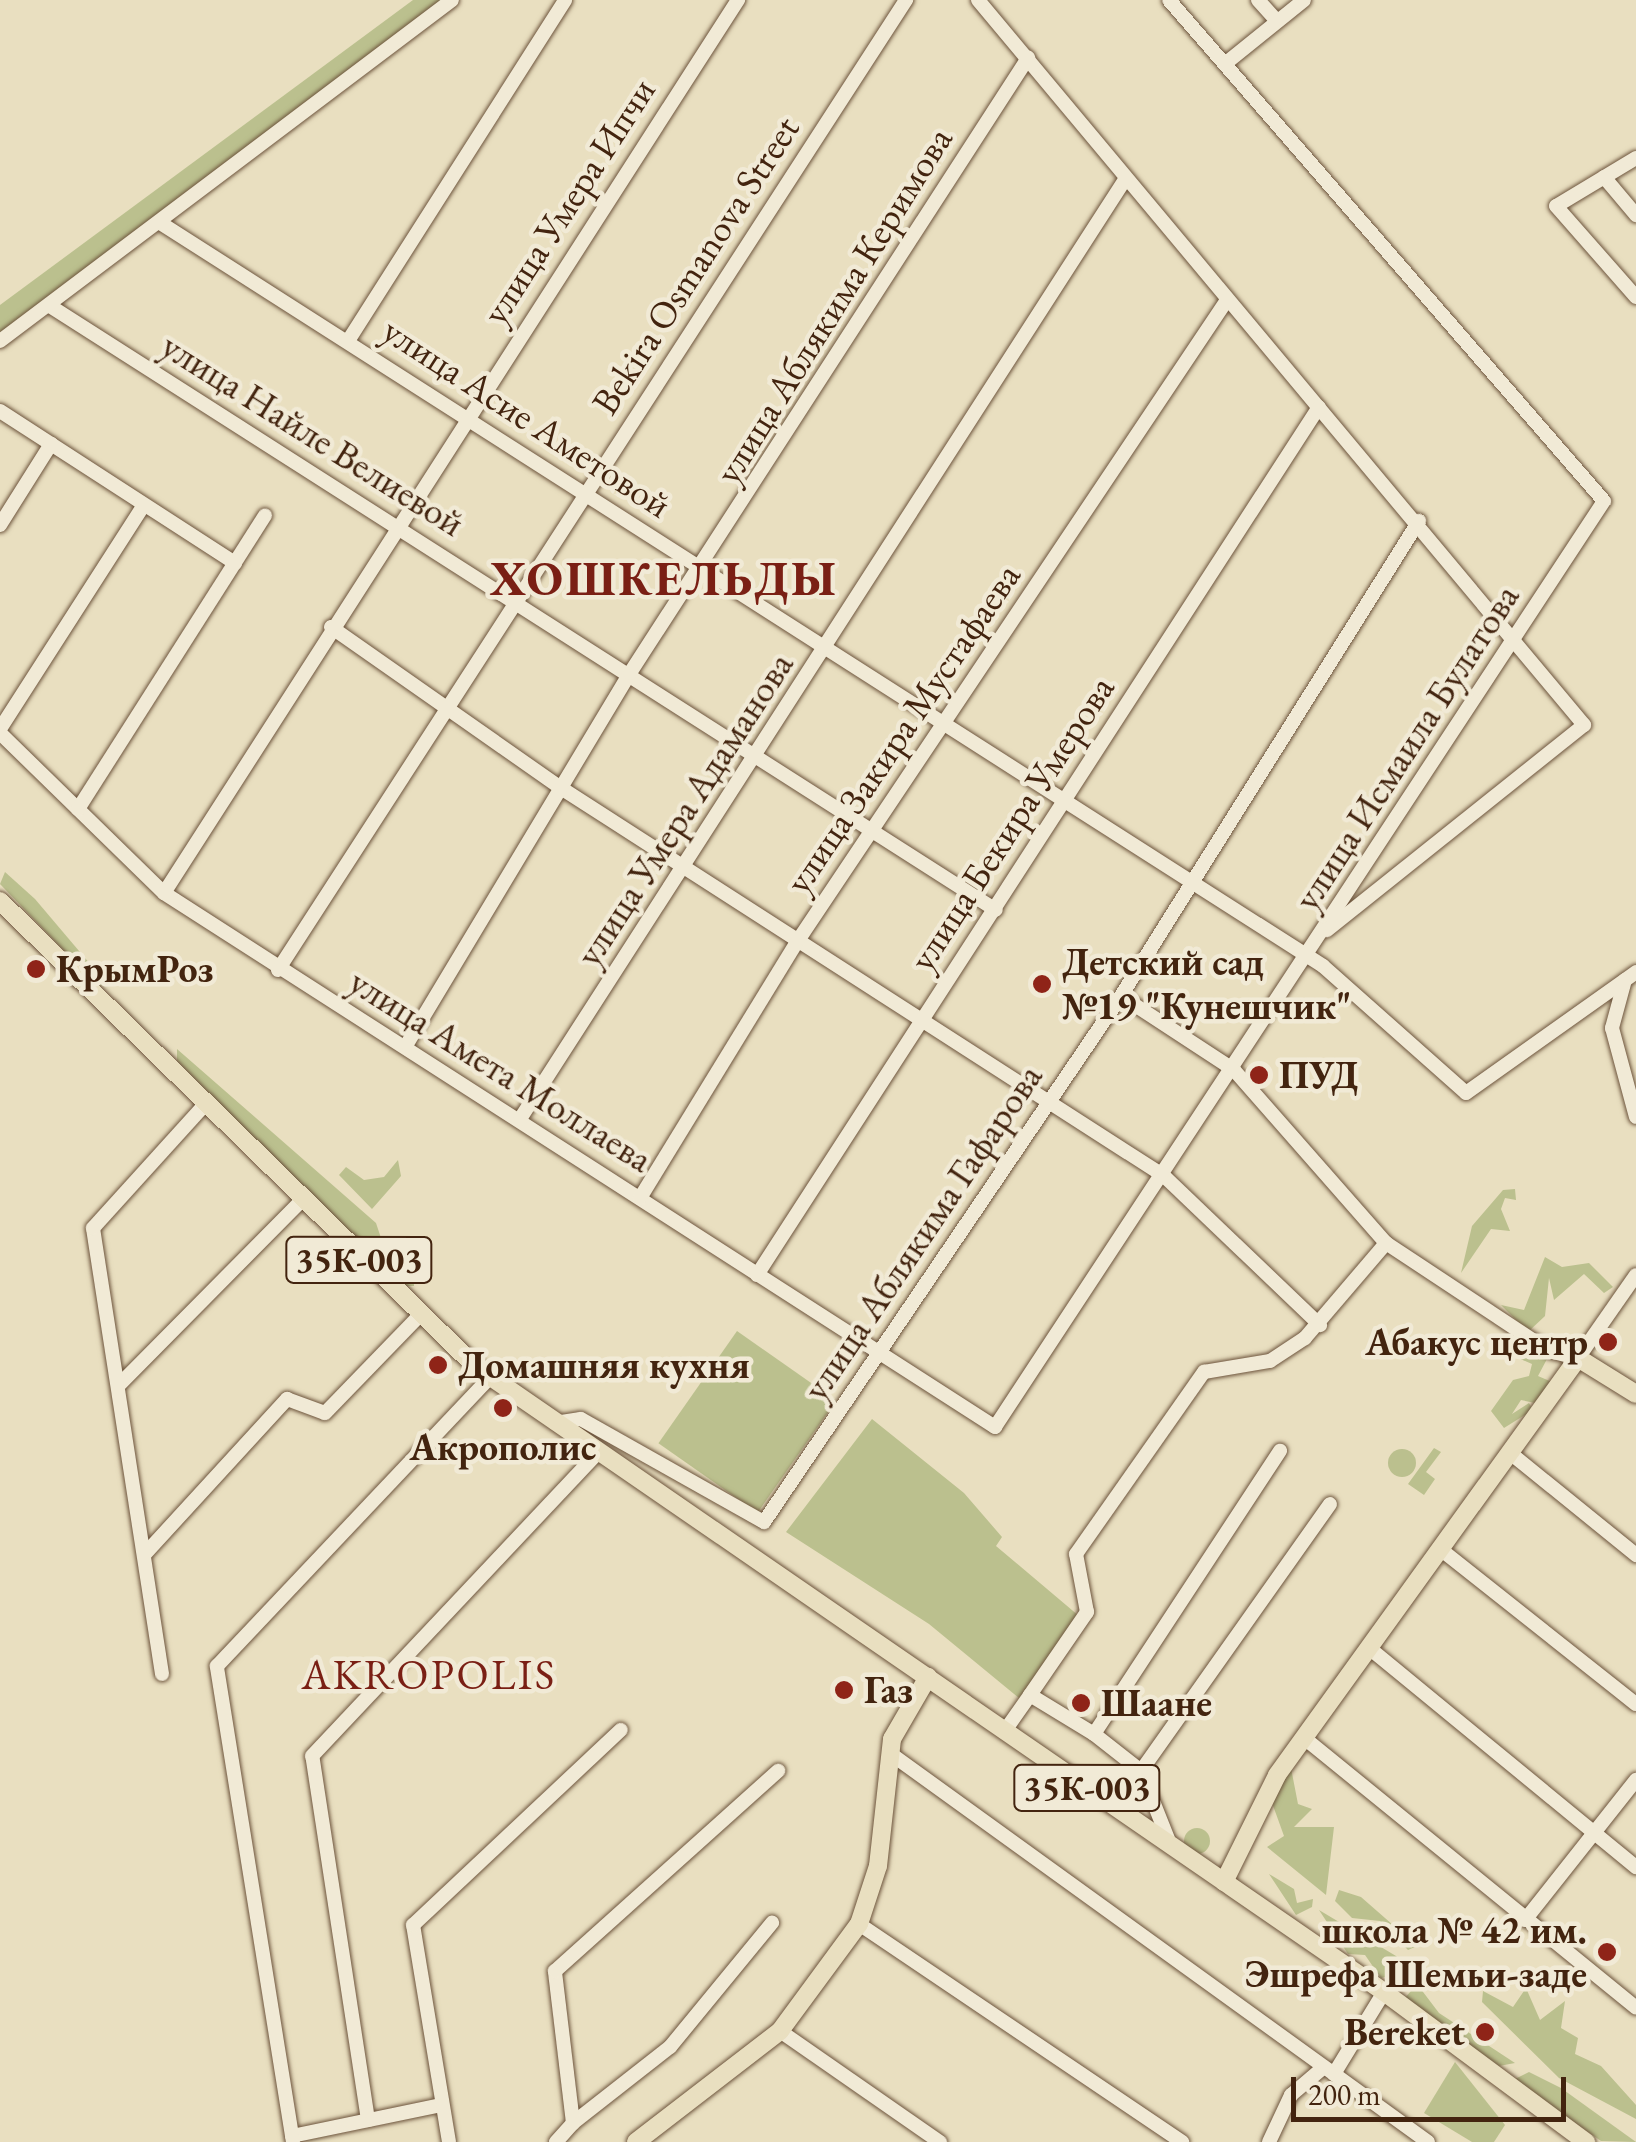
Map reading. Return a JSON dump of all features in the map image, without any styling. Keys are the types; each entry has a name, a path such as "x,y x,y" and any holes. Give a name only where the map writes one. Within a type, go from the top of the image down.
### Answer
{"main road":[{"name":"35К-003","path":"0,901 300,1204 418,1316 490,1377 1384,1992 1586,2142"},
{"path":"1224,1882 1256,1806 1303,1736 1578,1358 1636,1394"},
{"path":"636,2142 780,2031 859,1924 878,1866 890,1754 903,1708 928,1677"}],"street":[{"path":"0,341 162,224 452,0"},
{"path":"348,341 565,0"},
{"name":"улица Умера Ипчи","path":"164,892 395,524 471,417 738,0"},
{"name":"Bekira Osmanova Street","path":"278,970 443,708 906,0"},
{"path":"978,0 1227,300 1516,637 1584,725 1486,812 1324,931"},
{"path":"1170,0 1226,63 1304,0"},
{"path":"1258,0 1277,22"},
{"name":"улица Аблякима Керимова","path":"406,1044 630,674 704,570 1028,58"},
{"name":"улица Исмаила Булатова","path":"995,1427 1309,960 1324,931 1604,501 1226,63"},
{"path":"1636,158 1556,206 1636,297"},
{"path":"1604,177 1636,214"},
{"name":"улица Умера Адаманова","path":"520,1119 686,864 752,754 826,651 1126,178"},
{"name":"улица Асие Аметовой","path":"162,224 471,417 942,728 1309,960 1466,1093 1631,976"},
{"name":"улица Закира Мустафаева","path":"640,1198 800,939 1227,300"},
{"name":"улица Найле Велиевой","path":"50,306 996,910"},
{"name":"улица Бекира Умерова","path":"757,1275 1319,407"},
{"path":"0,412 235,563"},
{"path":"0,524 51,444"},
{"path":"0,731 144,505"},
{"path":"78,808 265,516"},
{"name":"улица Аблякима Гафарова","path":"555,1423 581,1418 764,1522 1121,996 1419,521"},
{"path":"330,627 561,788 924,1016 1164,1176 1320,1325"},
{"name":"улица Амета Моллаева","path":"0,731 164,892 278,970 406,1044 995,1427"},
{"path":"1631,976 1612,1028 1636,1117"},
{"path":"1121,996 1234,1070 1386,1243 1531,1341 1578,1358 1636,1275"},
{"path":"162,1674 94,1228 202,1108"},
{"path":"118,1386 300,1204"},
{"path":"1004,1732 1088,1612 1076,1554 1204,1372 1270,1361 1320,1325 1386,1243"},
{"path":"144,1555 287,1399 326,1412 418,1316"},
{"path":"442,2105 292,2139 217,1666 490,1377"},
{"path":"1094,1734 1280,1452"},
{"path":"1508,1452 1636,1555"},
{"path":"368,2120 312,1756 598,1453"},
{"path":"1141,1771 1330,1504"},
{"path":"1439,1548 1636,1704"},
{"path":"1368,1646 1636,1867"},
{"path":"1030,1696 1094,1734 1141,1771 1170,1844"},
{"path":"448,2142 413,1925 622,1730"},
{"path":"1303,1736 1636,2008"},
{"path":"890,1754 1428,2142"},
{"path":"573,2123 555,1971 778,1771"},
{"path":"1525,1920 1636,1780"},
{"path":"556,2142 573,2123 670,2047 772,1923"},
{"path":"859,1924 1182,2142"},
{"path":"1270,2142 1291,2095 1329,2070 1384,1992"},
{"path":"780,2031 940,2142"}],"green space":[{"path":"413,0 448,0 0,334 0,305"},
{"path":"5,872 35,899 107,984 98,986 0,884"},
{"path":"177,1049 376,1223 383,1244 414,1269 414,1286 403,1286 322,1207 177,1061"},
{"path":"398,1160 401,1176 372,1209 339,1175 346,1167 364,1180 384,1177"},
{"path":"1515,1189 1516,1200 1505,1198 1501,1209 1510,1231 1491,1229 1461,1273 1472,1226 1503,1190"},
{"path":"1545,1257 1562,1267 1589,1263 1613,1287 1604,1293 1584,1274 1554,1300 1549,1278 1545,1316 1528,1332 1501,1305 1524,1310"},
{"path":"737,1331 836,1400 758,1513 658,1443"},
{"path":"1528,1341 1547,1359 1538,1376 1552,1382 1535,1403 1521,1400 1512,1414 1529,1403 1533,1410 1504,1428 1491,1411 1513,1380 1529,1376 1532,1364 1509,1354"},
{"path":"872,1419 964,1493 1002,1537 996,1546 1079,1616 1019,1698 929,1624 786,1532"},
{"path":"1434,1448 1441,1452 1426,1472 1435,1479 1424,1495 1408,1484"},
{"path":"1402,1449 1412,1453 1416,1463 1412,1473 1402,1477 1392,1473 1388,1463 1392,1453"},
{"path":"1291,1768 1298,1804 1312,1809 1294,1827 1334,1827 1326,1895 1267,1847 1284,1836 1271,1800"},
{"path":"1109,1775 1117,1775 1124,1786 1117,1797 1109,1797 1102,1790 1102,1782"},
{"path":"1197,1828 1206,1832 1210,1841 1206,1850 1197,1854 1188,1850 1184,1841 1188,1832"},
{"path":"1269,1874 1294,1889 1297,1903 1313,1899 1312,1907 1296,1915"},
{"path":"1339,1890 1361,1897 1417,1946 1408,1950 1380,1921 1352,1918 1335,1901"},
{"path":"1319,1910 1396,1956 1411,1971 1381,1978 1365,1955 1348,1954"},
{"path":"1417,1984 1439,2013 1515,2063 1499,2066 1404,1999"},
{"path":"1526,1988 1540,2020 1565,2001 1561,2028 1578,2038 1575,2054 1601,2066 1636,2105 1636,2119 1559,2078 1482,2002 1483,1991 1513,2007"},
{"path":"1455,2062 1505,2125 1494,2142 1472,2142 1424,2113"},
{"path":"1529,2072 1561,2088 1636,2142 1601,2141 1513,2080"}],"place":[{"name":"КрымРоз","path":"36,969"},
{"name":"Детский сад №19 \"Кунешчик\"","path":"1042,984"},
{"name":"ПУД","path":"1259,1075"},
{"name":"Абакус центр","path":"1608,1342"},
{"name":"Домашняя кухня","path":"438,1365"},
{"name":"Акрополис","path":"503,1408"},
{"name":"Газ","path":"844,1690"},
{"name":"Шаане","path":"1081,1703"},
{"name":"школа № 42 им. Эшрефа Шемьи-заде","path":"1607,1952"},
{"name":"Bereket","path":"1485,2032"}],"district":[{"name":"ХОШКЕЛЬДЫ","path":"664,579"},
{"name":"AKROPOLIS","path":"429,1675"}]}
